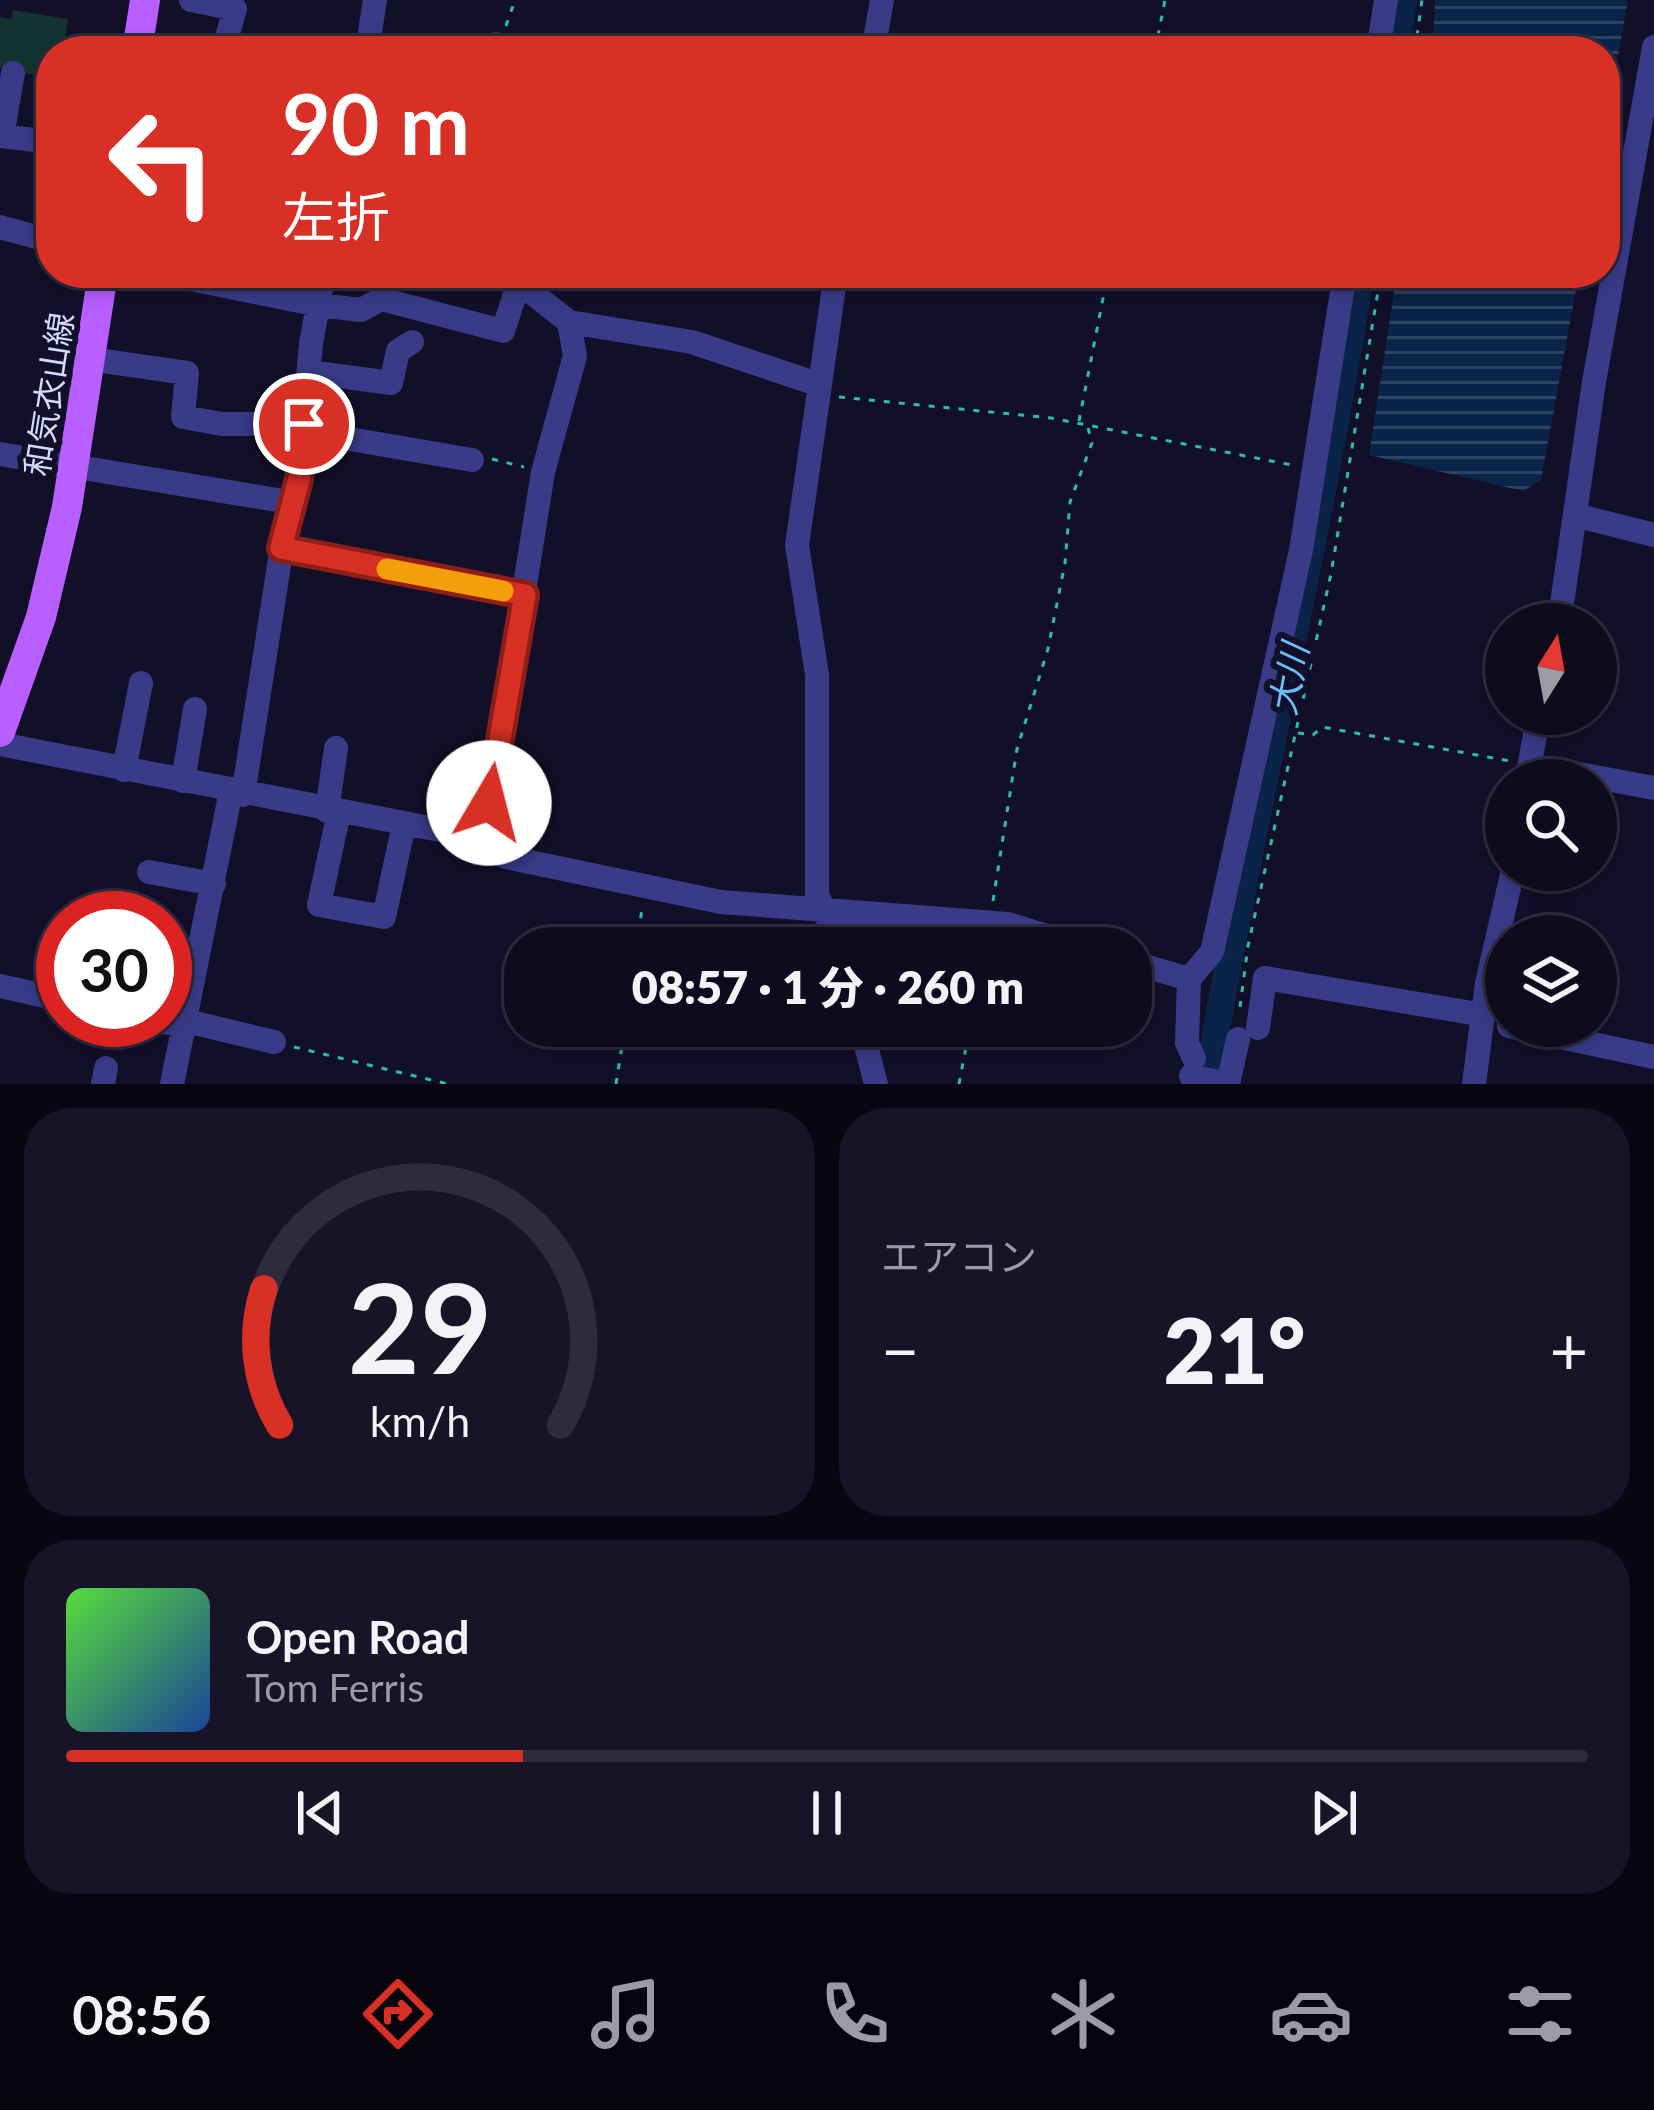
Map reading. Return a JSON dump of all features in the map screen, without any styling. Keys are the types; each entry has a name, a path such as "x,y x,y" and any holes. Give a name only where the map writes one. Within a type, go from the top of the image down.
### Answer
{"main road":[{"path":"142,1 143,36"},
{"name":"和気衣山線","path":"0,732 41,617 73,464 101,288"}],"street":[{"path":"191,0 235,9 227,36"},
{"path":"369,36 375,0"},
{"path":"876,36 882,0"},
{"path":"1380,36 1386,0"},
{"path":"1620,248 1654,47"},
{"path":"13,73 1,136 36,140"},
{"path":"0,227 36,237"},
{"path":"235,288 361,310 381,298 503,332 513,288"},
{"path":"192,990 237,793 289,502 299,479 322,288"},
{"path":"530,288 569,322 692,342 820,391"},
{"path":"831,927 821,907 815,652 797,563 834,288"},
{"path":"1192,1074 1212,952 1301,550 1343,288"},
{"path":"1561,603 1613,288"},
{"path":"483,849 543,472 575,356 569,322"},
{"path":"309,372 392,383 398,351 412,342"},
{"path":"90,359 187,374 183,417 304,428 472,460"},
{"path":"0,454 289,502"},
{"path":"1575,515 1654,536"},
{"path":"281,548 525,595"},
{"path":"124,770 141,683"},
{"path":"183,781 195,709"},
{"path":"0,744 462,836 483,849 721,902 821,907 1005,927"},
{"path":"336,748 333,812 319,905 384,917 404,824"},
{"path":"1617,783 1654,788"},
{"path":"149,872 214,884"},
{"path":"1192,1074 1187,1043 1189,979 1212,952"},
{"path":"1152,968 1189,979"},
{"path":"1192,1074 1226,1084 1265,978 1485,1020"},
{"path":"0,986 36,994"},
{"path":"192,1025 274,1042"},
{"path":"172,1084 180,1047"},
{"path":"866,1047 876,1084"},
{"path":"1474,1084 1487,1047"},
{"path":"1609,1047 1654,1057"}],"path":[{"path":"499,36 515,0"},
{"path":"1158,36 1165,0"},
{"path":"1417,36 1422,0"},
{"path":"1078,422 1105,288"},
{"path":"1248,1033 1248,946 1335,552 1379,288"},
{"path":"820,391 1078,422 1302,467 1305,474"},
{"path":"990,923 1017,749 1048,649 1076,476 1092,443 1087,426"},
{"path":"472,460 543,472"},
{"path":"1296,732 1312,735 1322,727 1485,763"},
{"path":"640,927 646,887"},
{"path":"274,1042 448,1084"},
{"path":"616,1084 622,1047"},
{"path":"959,1084 966,1047"}],"green space":[{"path":"13,10 68,19 65,36 36,36 36,75 0,68 0,17 11,19"}],"water":[{"path":"1435,0 1628,0 1620,44 1620,36 1434,36"},
{"path":"1395,288 1576,288 1541,480 1523,491 1369,455"}],"waterway":[{"name":"大川","path":"1398,36 1404,0"},
{"name":"大川","path":"1207,1084 1358,288"}],"slow traffic":[{"path":"387,569 503,591"}],"route":[{"path":"304,424 299,479 289,502 281,548 525,595 489,803"}]}
